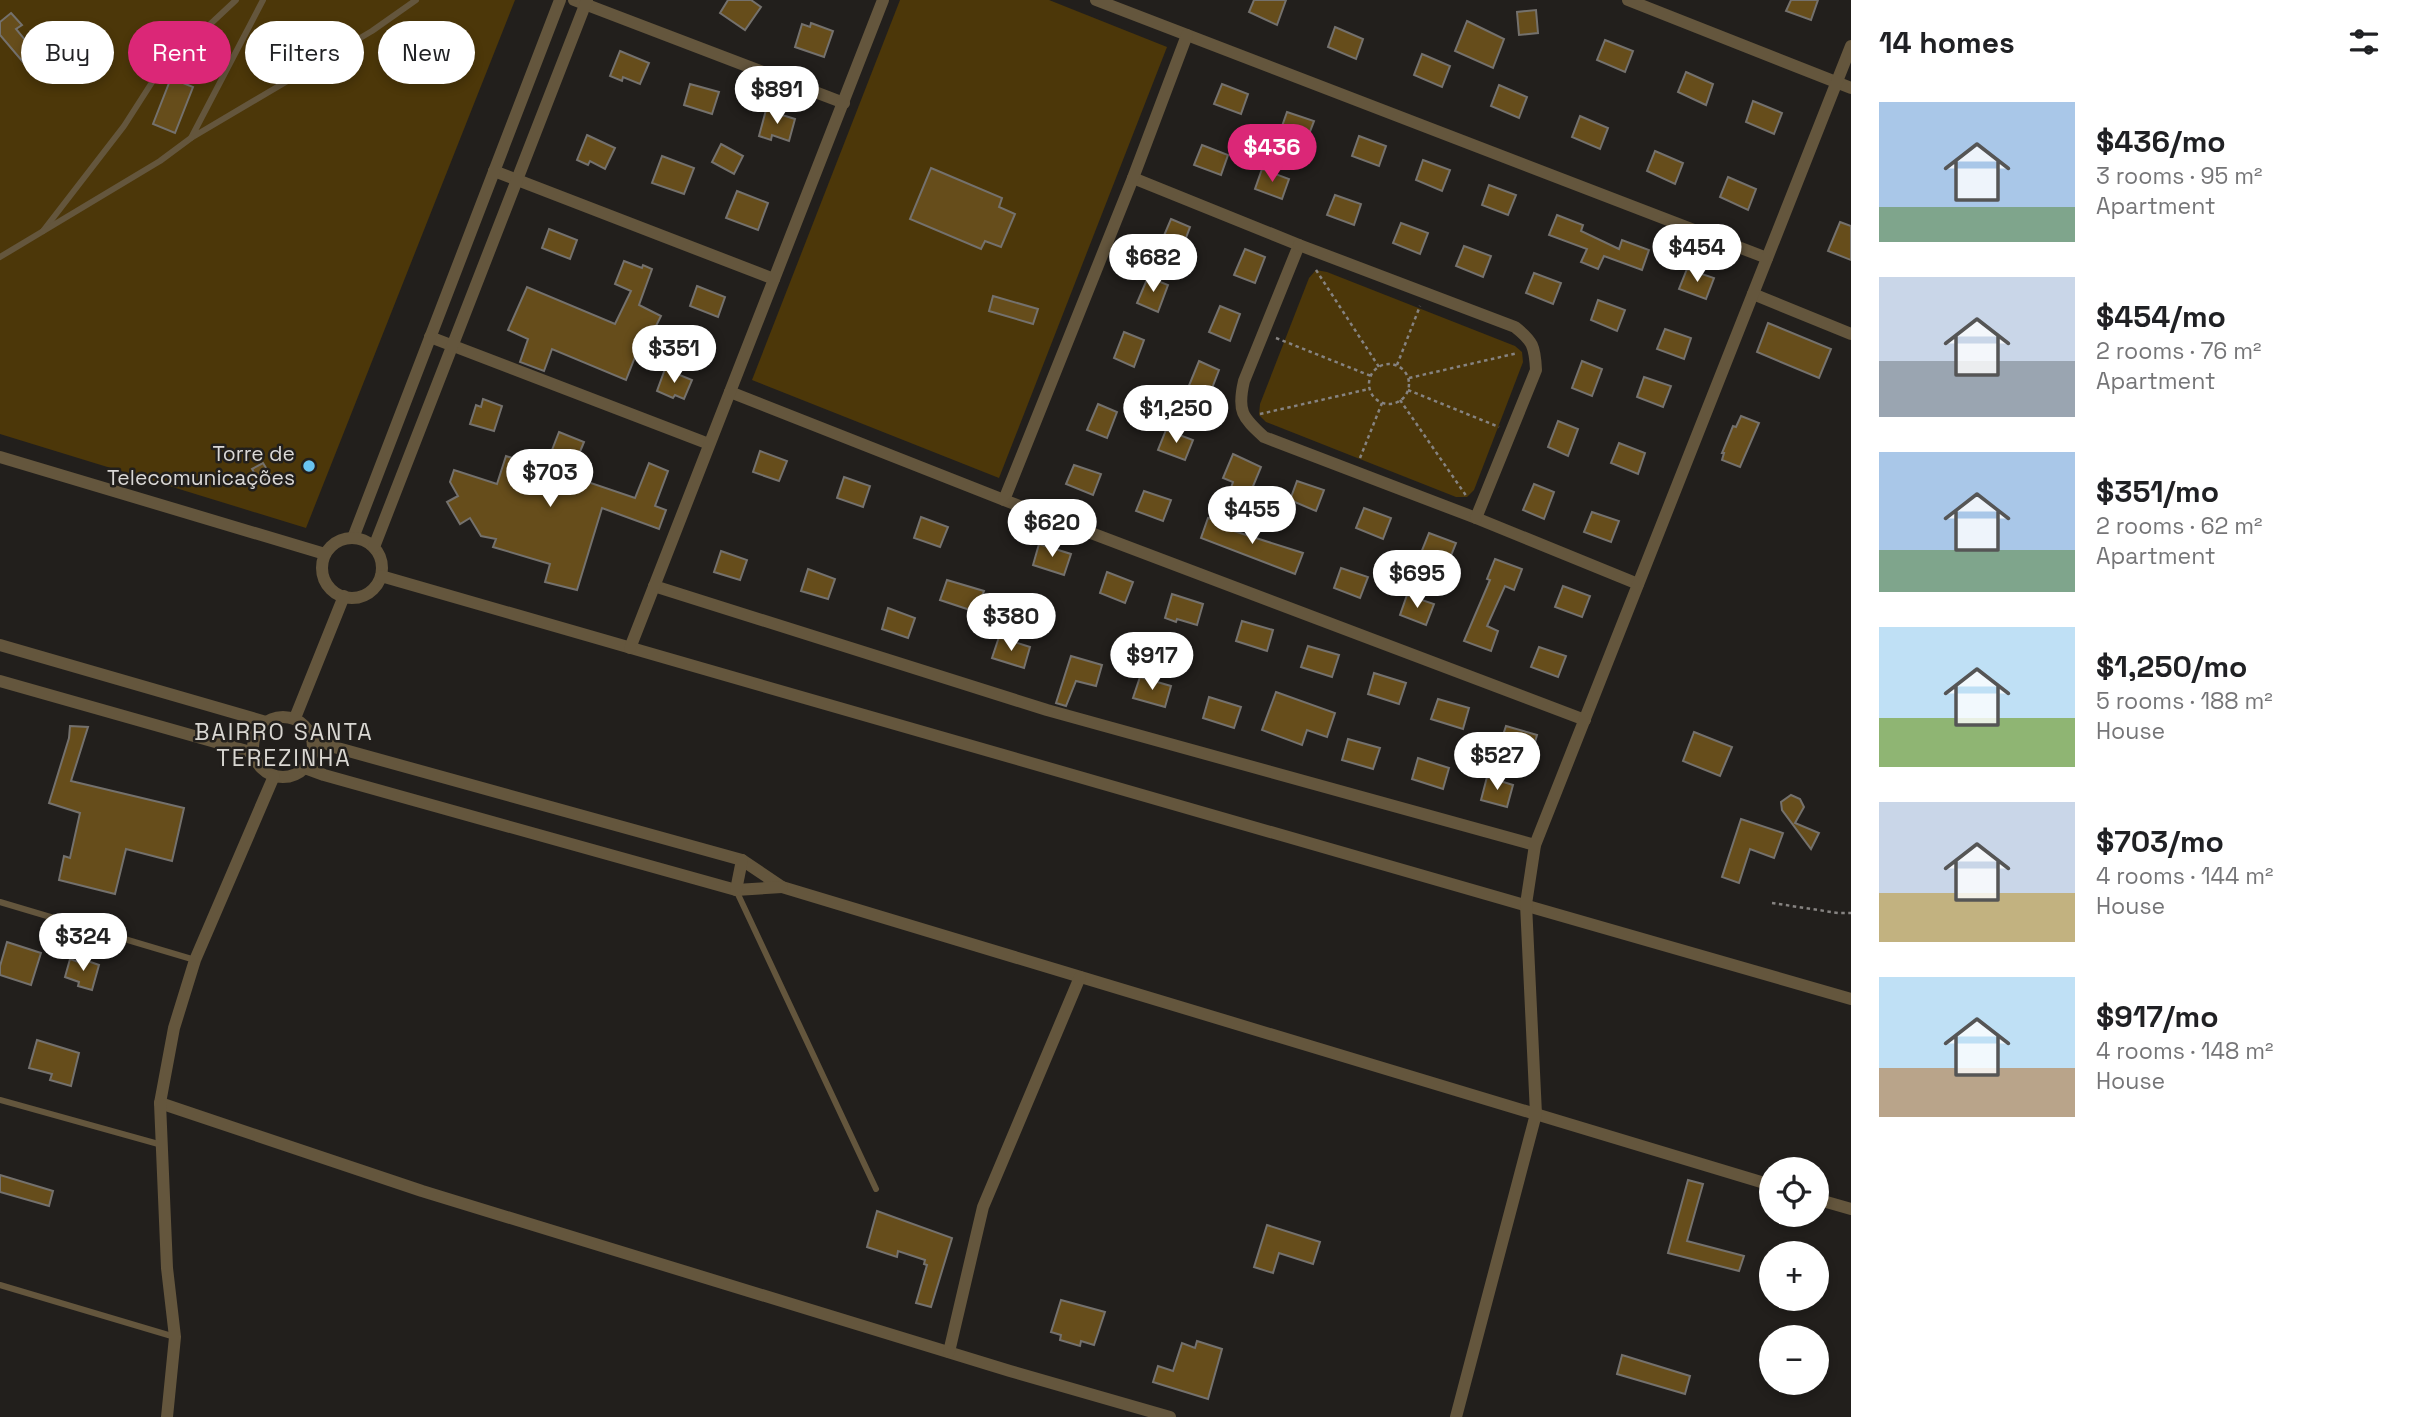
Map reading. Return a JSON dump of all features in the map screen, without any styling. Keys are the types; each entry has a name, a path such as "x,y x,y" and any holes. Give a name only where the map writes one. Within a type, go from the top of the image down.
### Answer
{"street":[{"path":"353,538 560,0"},
{"path":"629,648 883,0"},
{"path":"1096,0 1767,258"},
{"path":"1628,0 1851,88"},
{"path":"374,547 517,180 582,1 844,103"},
{"path":"1004,500 1133,178 1187,35"},
{"path":"1456,1417 1536,1114 1526,904 1535,845 1851,46"},
{"path":"494,171 774,279"},
{"path":"1133,178 1515,327 1528,338 1535,351 1536,370 1476,518"},
{"path":"1299,245 1244,381 1239,403 1246,421 1264,437 1476,518 1638,584"},
{"path":"1753,295 1851,334"},
{"path":"430,337 709,444"},
{"path":"730,392 1004,500 1585,720"},
{"path":"0,457 325,554"},
{"path":"353,538 374,547 382,560 381,576 371,591 354,598 336,593 325,580 325,554 336,542 353,538"},
{"path":"381,576 1851,999"},
{"path":"654,586 1047,710 1535,845"},
{"path":"295,718 344,596"},
{"path":"0,645 266,722"},
{"path":"0,681 254,753"},
{"path":"284,716 295,718 307,728 313,752 305,768 291,776 275,776 261,767 254,753 255,736 266,722 284,716"},
{"path":"311,736 334,747 742,860 782,887 1759,1181"},
{"path":"305,768 736,890 782,887"},
{"path":"167,1417 175,1337 167,1268 160,1103 174,1028 195,960 275,776"},
{"path":"736,890 742,860"},
{"path":"948,1352 982,1207 1080,976"},
{"path":"160,1103 422,1191 1170,1417"},
{"path":"1829,1203 1851,1209"}],"lane":[{"path":"43,231 124,126 158,72 236,0"},
{"path":"191,138 263,0"},
{"path":"0,257 160,161 191,138 372,31 416,0"},
{"path":"736,890 876,1189"},
{"path":"0,902 195,960"},
{"path":"0,1100 162,1144"},
{"path":"0,1285 175,1337"}],"path":[{"path":"1316,270 1379,367"},
{"path":"1397,366 1424,293"},
{"path":"1264,333 1371,376"},
{"path":"1408,379 1522,352"},
{"path":"1391,364 1397,366 1408,379 1408,390 1400,400 1382,403 1369,388 1371,376 1379,367 1391,364"},
{"path":"1259,415 1369,388"},
{"path":"1408,390 1511,431"},
{"path":"1400,400 1467,497"},
{"path":"1355,473 1382,403"},
{"path":"1772,903 1851,913"}],"shaded area":[{"path":"0,0 515,0 306,528 0,434"},
{"path":"900,0 1049,0 1167,47 999,478 752,380"},
{"path":"1316,270 1515,346 1522,352 1523,362 1474,490 1467,497 1456,497 1266,422 1259,415 1260,404 1309,278"}],"building":[{"path":"728,0 751,0 761,7 745,30 720,13"},
{"path":"1254,0 1286,0 1277,25 1249,12"},
{"path":"1791,0 1818,0 1811,20 1786,11"},
{"path":"1536,10 1538,33 1519,35 1517,12"},
{"path":"11,13 21,24 16,29 21,35 21,60 0,35 0,22"},
{"path":"1467,21 1504,39 1493,68 1455,51"},
{"path":"811,23 833,31 824,57 795,47 802,24 810,27"},
{"path":"1335,27 1363,39 1356,59 1328,47"},
{"path":"1605,40 1633,51 1625,72 1597,60"},
{"path":"620,51 649,63 640,84 623,77 622,81 610,76"},
{"path":"1422,54 1450,66 1442,87 1414,75"},
{"path":"1686,72 1713,84 1706,105 1678,92"},
{"path":"169,84 193,87 175,133 153,124"},
{"path":"690,84 719,92 712,114 684,105"},
{"path":"1222,84 1248,94 1241,114 1214,104"},
{"path":"1499,85 1527,97 1519,118 1491,106"},
{"path":"1753,101 1782,113 1774,134 1746,122"},
{"path":"766,110 795,119 789,141 772,135 771,140 759,136"},
{"path":"1287,112 1314,121 1306,142 1280,132"},
{"path":"1580,116 1608,128 1600,149 1572,137"},
{"path":"587,135 615,148 605,169 590,161 588,165 577,160"},
{"path":"1359,136 1386,146 1379,166 1352,156"},
{"path":"721,144 743,156 734,174 712,162"},
{"path":"1202,145 1228,155 1221,175 1194,165"},
{"path":"1655,151 1683,163 1675,184 1647,171"},
{"path":"662,156 694,168 684,194 652,183"},
{"path":"1423,160 1450,170 1442,191 1416,180"},
{"path":"931,168 1002,198 999,207 1015,214 1001,247 985,241 981,249 910,219"},
{"path":"1262,169 1289,179 1282,199 1255,189"},
{"path":"1728,177 1756,189 1748,210 1720,197"},
{"path":"1489,185 1516,195 1508,215 1482,205"},
{"path":"737,191 768,203 758,230 726,218"},
{"path":"1335,195 1361,204 1354,225 1327,215"},
{"path":"1557,215 1583,225 1581,231 1619,249 1622,240 1649,250 1642,270 1604,256 1598,269 1581,262 1587,249 1549,235"},
{"path":"1171,219 1190,227 1180,254 1160,245"},
{"path":"1840,222 1851,226 1851,260 1828,251"},
{"path":"1401,223 1428,233 1420,254 1393,243"},
{"path":"549,229 577,240 570,259 542,248"},
{"path":"1464,246 1491,256 1483,277 1456,266"},
{"path":"1245,249 1265,257 1255,283 1234,275"},
{"path":"624,261 652,269 639,305 661,316 653,332 646,329 626,380 552,349 544,371 520,362 528,339 508,330 527,287 615,324 631,291 615,284"},
{"path":"1687,269 1714,278 1706,299 1679,289"},
{"path":"1534,273 1561,283 1553,304 1526,293"},
{"path":"1148,277 1168,285 1158,312 1137,303"},
{"path":"697,286 725,297 718,317 690,306"},
{"path":"993,296 1038,309 1033,324 989,311"},
{"path":"1598,300 1625,310 1617,331 1591,320"},
{"path":"1220,306 1240,314 1230,341 1209,332"},
{"path":"1768,323 1831,349 1819,378 1757,352"},
{"path":"1665,329 1691,338 1684,359 1657,349"},
{"path":"1124,332 1144,340 1134,367 1114,358"},
{"path":"1199,361 1219,370 1209,396 1188,388"},
{"path":"1582,361 1602,369 1592,396 1572,388"},
{"path":"665,369 692,380 684,399 675,395 673,398 657,391"},
{"path":"1644,377 1671,386 1663,407 1637,397"},
{"path":"483,399 502,406 494,431 470,424 476,405 481,407"},
{"path":"1098,404 1117,412 1107,438 1087,430"},
{"path":"1741,416 1759,423 1740,467 1722,460 1722,453 1733,426 1736,427"},
{"path":"1558,421 1578,429 1568,456 1548,447"},
{"path":"1166,430 1193,440 1185,460 1158,450"},
{"path":"559,432 584,442 570,476 635,498 649,463 668,471 655,506 666,510 659,529 602,508 577,590 545,582 550,564 493,547 496,539 481,536 470,518 460,524 447,502 458,496 450,482 454,470 497,484 506,456 545,468"},
{"path":"1619,443 1645,453 1638,474 1611,463"},
{"path":"760,451 787,461 779,481 753,472"},
{"path":"1233,454 1261,467 1249,496 1231,488 1233,482 1223,478"},
{"path":"263,463 271,476 260,483 252,469"},
{"path":"1074,465 1101,474 1093,495 1066,484"},
{"path":"844,477 870,486 863,507 837,498"},
{"path":"1297,481 1324,490 1316,511 1290,500"},
{"path":"1534,484 1554,492 1544,519 1523,510"},
{"path":"1144,491 1171,500 1163,521 1136,511"},
{"path":"1364,508 1391,518 1383,539 1356,528"},
{"path":"1592,512 1619,521 1611,542 1584,532"},
{"path":"921,517 948,527 940,547 914,538"},
{"path":"1208,518 1235,527 1234,531 1303,553 1295,574 1201,538"},
{"path":"1429,533 1456,543 1448,563 1421,553"},
{"path":"1039,544 1071,554 1064,575 1033,565"},
{"path":"721,551 747,560 740,580 714,572"},
{"path":"1495,559 1522,569 1514,590 1505,586 1487,626 1498,631 1491,651 1464,641 1490,580 1487,579"},
{"path":"1341,568 1368,577 1360,598 1334,588"},
{"path":"808,569 835,579 828,599 801,591"},
{"path":"1107,572 1133,582 1125,603 1100,593"},
{"path":"947,580 984,591 976,612 940,600"},
{"path":"1563,586 1590,596 1582,617 1555,607"},
{"path":"1172,594 1203,604 1197,625 1165,618"},
{"path":"1407,595 1434,604 1426,625 1400,615"},
{"path":"888,608 915,618 908,638 882,629"},
{"path":"1242,621 1273,630 1267,651 1236,641"},
{"path":"999,637 1030,647 1024,668 992,658"},
{"path":"1308,646 1339,655 1332,677 1301,667"},
{"path":"1539,647 1566,656 1558,677 1531,667"},
{"path":"1071,656 1102,665 1096,686 1076,681 1066,706 1056,703"},
{"path":"1374,673 1406,683 1399,704 1368,694"},
{"path":"1140,677 1171,686 1165,707 1133,698"},
{"path":"1276,692 1335,713 1327,737 1307,730 1302,745 1262,730"},
{"path":"1209,697 1241,707 1234,728 1203,718"},
{"path":"1438,699 1469,708 1463,729 1431,719"},
{"path":"70,726 88,727 71,781 184,808 172,861 126,849 115,894 59,880 64,856 70,858 80,813 49,803 69,738"},
{"path":"1506,726 1537,735 1531,756 1499,747"},
{"path":"1694,732 1732,747 1720,776 1683,761"},
{"path":"1348,739 1380,748 1373,769 1342,760"},
{"path":"1418,758 1449,768 1443,789 1412,779"},
{"path":"1487,777 1513,785 1507,807 1481,800"},
{"path":"1791,795 1800,799 1804,807 1795,823 1819,833 1811,849 1782,810 1781,802"},
{"path":"1741,819 1783,833 1774,858 1750,849 1739,883 1722,877"},
{"path":"7,942 41,953 31,985 0,975"},
{"path":"70,959 99,965 92,990 78,986 79,982 65,977"},
{"path":"37,1040 79,1053 71,1086 50,1080 52,1074 29,1068"},
{"path":"0,1175 53,1191 49,1206 0,1192"},
{"path":"1688,1180 1703,1184 1687,1241 1744,1256 1739,1271 1668,1253"},
{"path":"877,1211 952,1238 931,1307 916,1303 927,1265 924,1264 925,1260 898,1251 897,1257 867,1247"},
{"path":"1267,1225 1320,1242 1313,1264 1279,1253 1273,1273 1254,1267"},
{"path":"1061,1300 1105,1312 1094,1345 1081,1341 1080,1346 1060,1340 1061,1335 1051,1332"},
{"path":"1197,1341 1222,1349 1208,1399 1153,1382 1158,1366 1173,1371 1182,1343 1195,1348"},
{"path":"1622,1355 1690,1376 1685,1394 1617,1374"}],"place":[{"name":"Torre de Telecomunicações","path":"309,466"}],"district":[{"name":"BAIRRO SANTA TEREZINHA","path":"284,745"}]}
